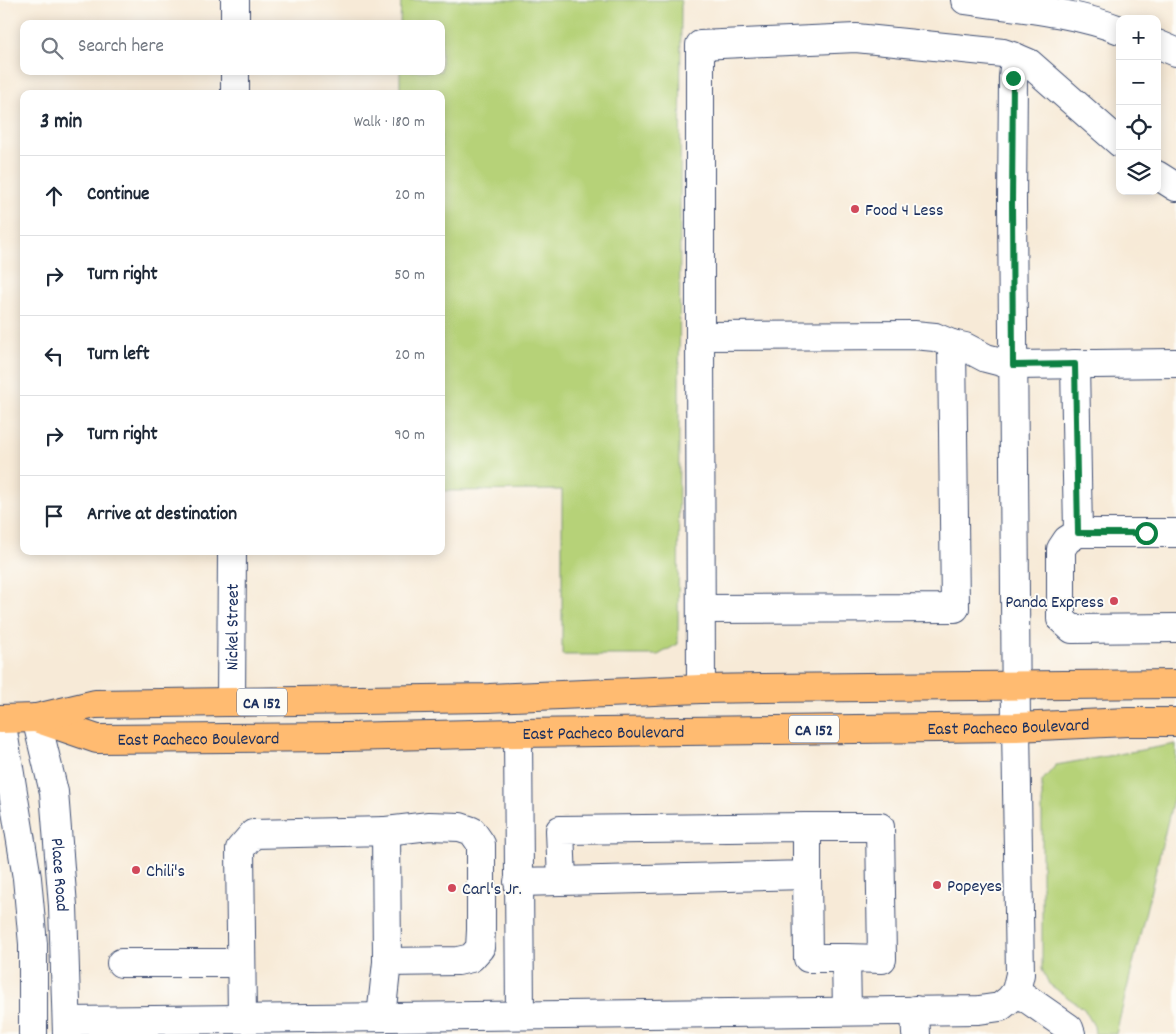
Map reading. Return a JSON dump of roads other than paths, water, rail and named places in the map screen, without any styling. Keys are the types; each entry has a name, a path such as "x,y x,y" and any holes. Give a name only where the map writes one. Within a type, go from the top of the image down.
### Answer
{"highway":[{"name":"East Pacheco Boulevard","path":"1,719 36,718 95,704 489,698 701,689 1016,684 1176,684"},
{"name":"East Pacheco Boulevard","path":"36,718 97,739 1016,727 1176,722"}],"street":[{"path":"235,20 236,0"},
{"path":"981,1 1030,8 1094,21 1116,29"},
{"path":"701,689 700,44 856,38 1003,53 1029,63 1116,139"},
{"path":"1161,46 1176,52"},
{"path":"67,1028 242,1019 520,1015 775,1023 847,1012 916,1022 1000,1007 1010,999 1016,991 1020,974 1013,365 1012,193 1014,57"},
{"path":"235,75 235,90"},
{"path":"1161,178 1176,187"},
{"path":"700,336 914,335 935,337 986,358 1013,365 1176,363"},
{"path":"702,609 955,608 952,344"},
{"path":"1075,364 1078,533"},
{"path":"1176,533 1078,533 1067,540 1060,549 1061,619 1072,629 1176,628"},
{"name":"Nickel Street","path":"231,702 232,555"},
{"name":"Place Road","path":"36,718 54,792 63,906 67,1028"},
{"name":"Place Road","path":"1,719 27,878 33,944 32,1034"},
{"path":"518,733 520,1015"},
{"path":"242,1019 240,849 253,834 386,832 429,826 460,827 472,831 481,844 482,930 480,948 471,958 458,961 387,962"},
{"path":"562,881 560,830 807,827 880,827 882,959 808,958 807,827"},
{"path":"382,1017 387,962 386,832"},
{"path":"518,882 807,875"},
{"path":"846,958 847,1012"},
{"path":"120,963 240,963"},
{"path":"1016,991 1069,1028 1072,1034"}],"place":[{"name":"Food 4 Less","path":"855,209"},
{"name":"Panda Express","path":"1114,601"},
{"name":"Chili's","path":"136,870"},
{"name":"Popeyes","path":"937,885"},
{"name":"Carl's Jr.","path":"452,888"}]}
